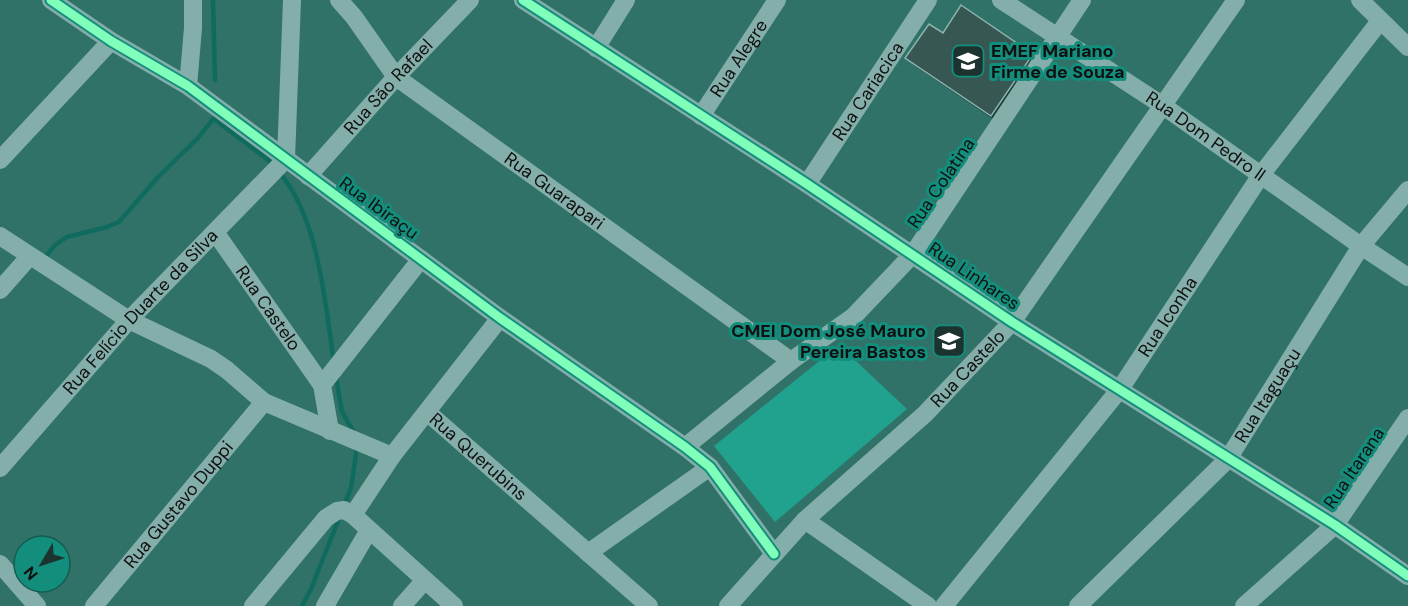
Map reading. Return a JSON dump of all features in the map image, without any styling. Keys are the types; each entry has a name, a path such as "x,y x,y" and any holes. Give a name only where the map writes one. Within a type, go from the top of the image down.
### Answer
{"street":[{"name":"Rua Ibiraçu","path":"51,0 111,41 188,86 500,318 685,447 710,467 774,554"},
{"path":"188,86 194,0"},
{"path":"286,159 292,0"},
{"name":"Rua Guarapari","path":"339,0 396,77 791,361"},
{"name":"Rua São Rafael","path":"308,176 396,77 470,0"},
{"name":"Rua Linhares","path":"523,0 807,184 1012,322 1335,525 1408,576"},
{"path":"596,48 626,0"},
{"name":"Rua Alegre","path":"701,116 777,0"},
{"name":"Rua Cariacica","path":"807,184 928,0"},
{"name":"Rua Dom Pedro II","path":"1001,0 1162,105 1408,277"},
{"name":"Rua Colatina","path":"685,447 791,361 854,316 913,254 1082,0"},
{"name":"Rua Castelo","path":"728,606 806,520 925,414 1012,322 1236,0"},
{"path":"1360,0 1408,47"},
{"name":"Rua Iconha","path":"944,606 1120,389 1261,175 1380,21"},
{"path":"0,160 111,41"},
{"name":"Rua Felício Duarte da Silva","path":"0,468 129,320 286,159"},
{"name":"Rua Itaguaçu","path":"1078,606 1228,459 1361,246 1408,190"},
{"name":"Rua Castelo","path":"215,232 322,386"},
{"path":"0,236 129,320 211,359 264,402 392,456"},
{"path":"0,290 29,257"},
{"path":"330,431 322,386 421,259"},
{"path":"427,412 500,318"},
{"name":"Rua Gustavo Duppi","path":"94,606 264,402"},
{"name":"Rua Querubins","path":"349,513 427,412 649,606"},
{"name":"Rua Itarana","path":"1244,606 1335,525 1408,418"},
{"path":"588,553 710,467"},
{"path":"254,606 326,518 338,511 349,513 454,606"},
{"path":"806,520 928,606"},
{"path":"325,606 369,530"},
{"path":"0,564 37,606"},
{"path":"402,606 424,580"}],"green space":[{"path":"839,345 907,409 775,522 714,446"}],"building":[{"name":"EMEF Mariano Firme de Souza","path":"961,5 1033,54 991,116 905,58 929,24 943,33"}],"waterway":[{"path":"213,0 215,80"},
{"path":"43,260 55,245 67,237 119,222 215,117"},
{"path":"214,119 273,165"},
{"path":"279,172 292,191 312,237 323,288 334,363"},
{"path":"336,377 342,412 356,436"},
{"path":"344,506 351,488 357,447"},
{"path":"302,606 340,516"}],"cycle path":[{"path":"51,0 111,41 188,86 500,318 685,447 710,467 774,554"},
{"path":"523,0 807,184 1012,322 1335,525 1408,576"}],"place":[{"name":"EMEF Mariano Firme de Souza","path":"968,61"},
{"name":"CMEI Dom José Mauro Pereira Bastos","path":"949,341"}]}
